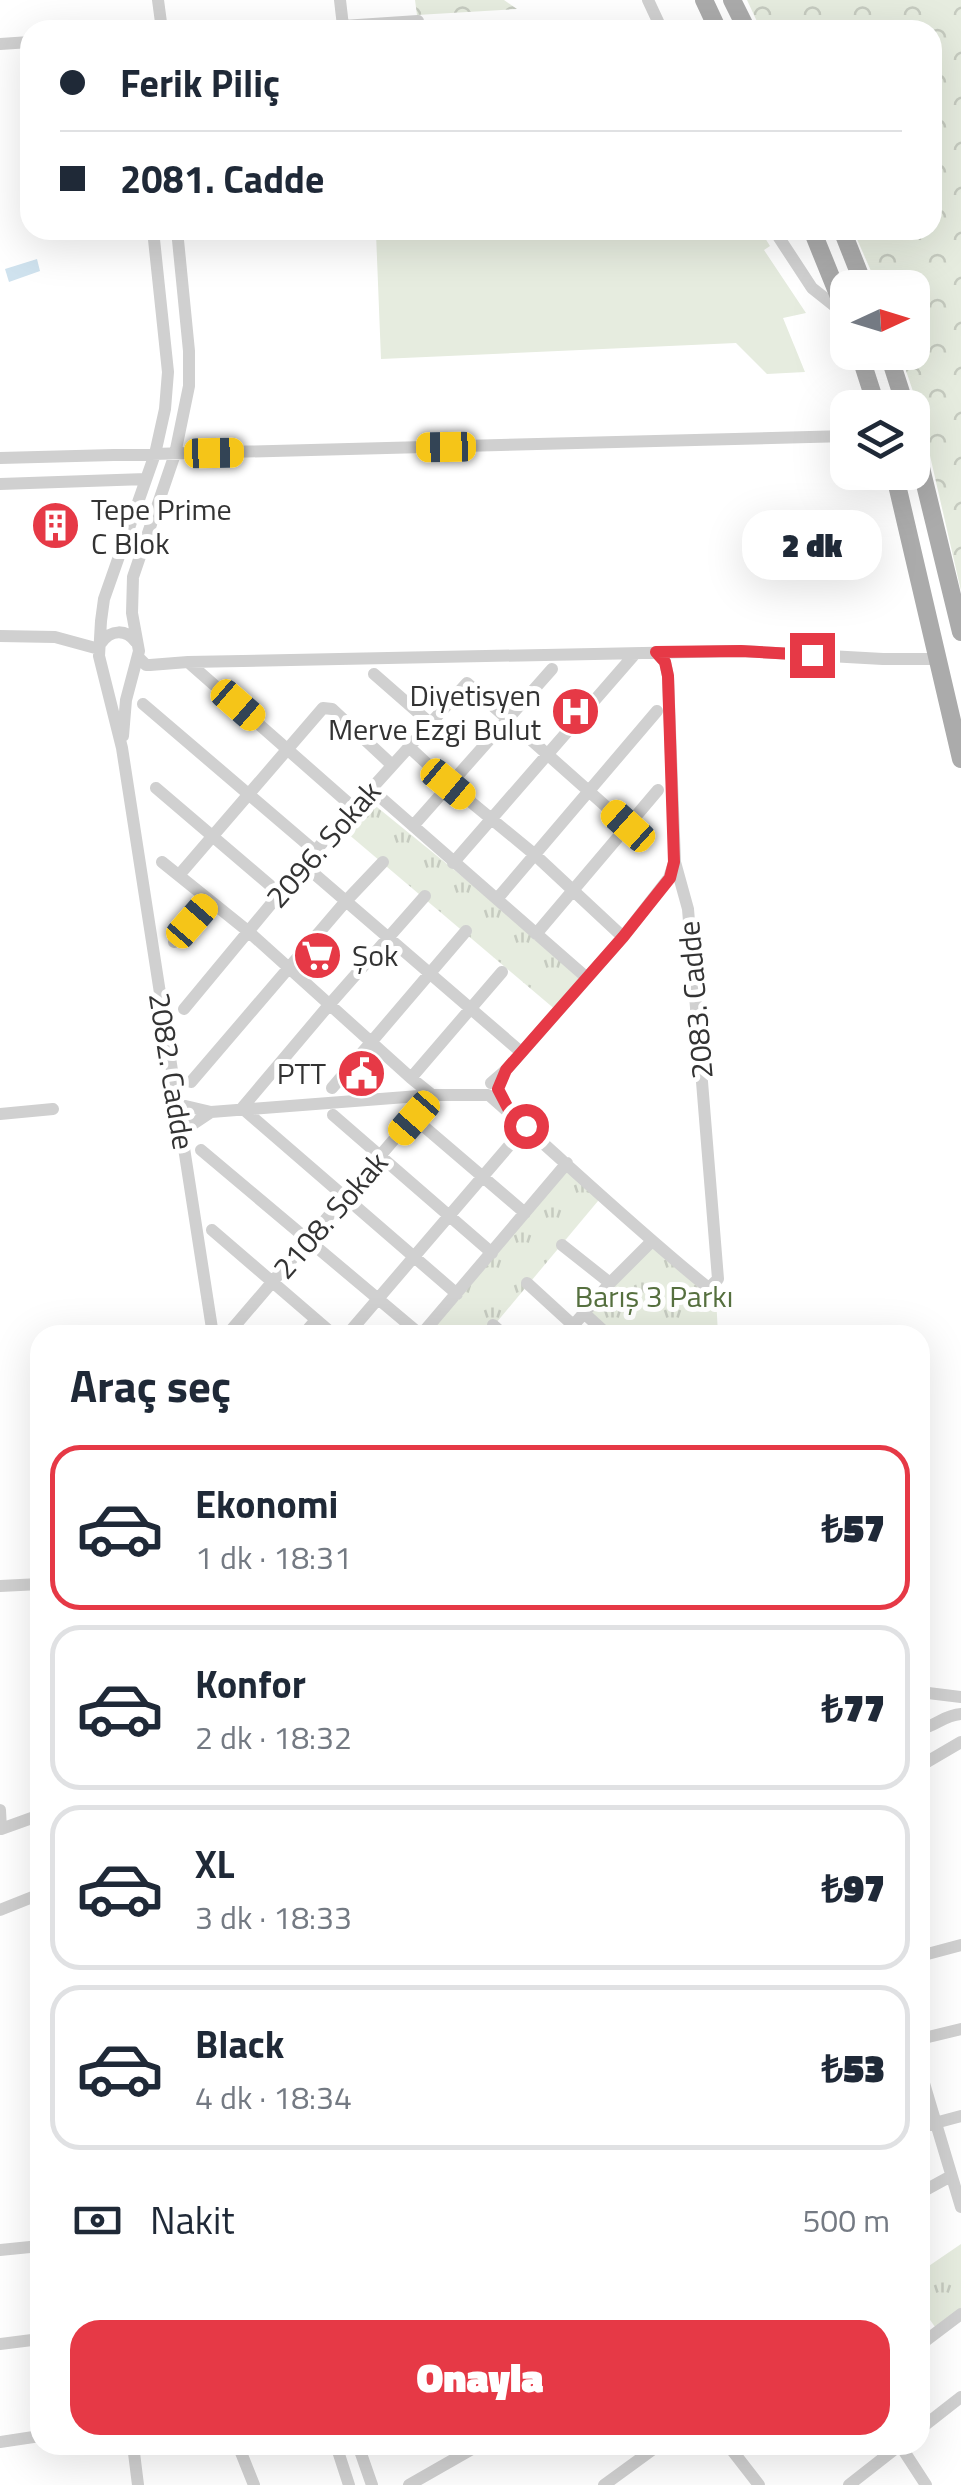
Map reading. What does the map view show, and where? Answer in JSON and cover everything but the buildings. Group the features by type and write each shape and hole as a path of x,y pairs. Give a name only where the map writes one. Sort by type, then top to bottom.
{"main road":[{"path":"816,240 830,275"},
{"path":"846,240 858,270"},
{"path":"898,490 961,758"},
{"path":"926,490 961,632"}],"street":[{"name":"2082. Cadde","path":"154,240 168,382 155,454 104,600 100,651 122,748 211,1325"},
{"name":"2082. Cadde","path":"122,748 126,700 138,651 132,613 133,577 175,454 186,405 190,369 179,240"},
{"path":"781,240 812,288 830,303"},
{"path":"0,458 830,436"},
{"path":"0,484 146,478"},
{"path":"100,651 110,634 122,632 134,638 146,665 741,651 938,659"},
{"path":"0,636 56,637 100,651 110,670 124,672 130,669 138,651"},
{"name":"2083. Cadde","path":"651,1242 706,1286 718,1279 688,909 674,862 668,676 665,662 656,652"},
{"path":"453,863 634,655"},
{"path":"188,662 354,808"},
{"path":"413,826 552,668"},
{"path":"374,674 430,723"},
{"name":"2096. Sokak","path":"184,1009 315,852 467,683 506,720"},
{"path":"143,704 315,852"},
{"path":"180,874 321,709 329,707 392,766"},
{"path":"496,898 656,711"},
{"path":"506,720 628,826"},
{"path":"409,747 623,937"},
{"path":"156,788 279,894"},
{"path":"372,789 586,978"},
{"path":"536,934 658,790"},
{"path":"162,862 249,932 432,1095"},
{"path":"191,1082 383,862"},
{"path":"177,1104 210,1112 492,1089 623,937 670,878 674,862"},
{"path":"304,865 521,1052"},
{"path":"242,1108 426,896"},
{"path":"174,942 209,901"},
{"path":"332,1088 466,931"},
{"path":"410,1078 502,972"},
{"path":"492,1089 511,1114 651,1242 575,1325"},
{"name":"2108. Sokak","path":"236,1325 432,1095"},
{"path":"242,1108 457,1294"},
{"path":"0,1114 52,1110"},
{"path":"181,1132 210,1112"},
{"path":"333,1115 492,1253"},
{"path":"414,1118 525,1212"},
{"path":"355,1325 526,1126"},
{"path":"201,1150 409,1325"},
{"path":"430,1325 567,1163"},
{"path":"212,1230 322,1325"},
{"path":"562,1245 610,1283"},
{"path":"527,1284 565,1325"},
{"path":"585,1314 597,1325"},
{"path":"312,1325 316,1320"},
{"path":"0,1586 30,1584"},
{"path":"930,1693 961,1696"},
{"path":"930,1725 945,1716 961,1714"},
{"path":"930,1760 961,1742"},
{"path":"0,1810 1,1830 30,1818"},
{"path":"0,1910 30,1898"},
{"path":"930,1953 961,1945"},
{"path":"930,2036 961,2029"},
{"path":"930,2105 960,2197"},
{"path":"930,2124 961,2116"},
{"path":"930,2188 951,2176"},
{"path":"0,2250 30,2247"},
{"path":"930,2338 961,2314"},
{"path":"0,2344 30,2340"},
{"path":"930,2422 961,2398"},
{"path":"0,2442 30,2438"},
{"path":"134,2455 138,2485"},
{"path":"242,2455 254,2485"},
{"path":"339,2455 349,2485"},
{"path":"362,2455 372,2485"},
{"path":"409,2485 462,2455"},
{"path":"604,2485 645,2455"},
{"path":"735,2455 753,2483"},
{"path":"849,2485 887,2455"},
{"path":"906,2455 926,2485"}],"green space":[{"path":"415,0 504,0 517,9 417,15"},
{"path":"747,0 961,0 961,591 930,456 930,390 913,390 906,370 930,370 930,270 871,270 857,240 942,240 942,20 756,20"},
{"path":"376,240 766,240 770,246 764,250 806,313 783,318 805,372 767,374 736,343 381,359"},
{"path":"372,803 587,978 557,1011 347,833"},
{"path":"567,1163 603,1195 494,1325 431,1325"},
{"name":"Barış 3 Parkı","path":"651,1242 716,1296 717,1325 597,1325 585,1314"},
{"path":"961,2244 961,2314 938,2331 930,2320 930,2265"}],"water":[{"path":"37,259 40,271 9,282 5,269"}],"place":[{"name":"Tepe Prime C Blok","path":"56,526"},
{"name":"Diyetisyen Merve Ezgi Bulut","path":"576,712"},
{"name":"Şok","path":"317,955"},
{"name":"PTT","path":"361,1073"}],"route":[{"path":"526,1126 511,1114 498,1089 506,1070 670,878 674,862 668,676 665,662 656,652 812,655"}]}
